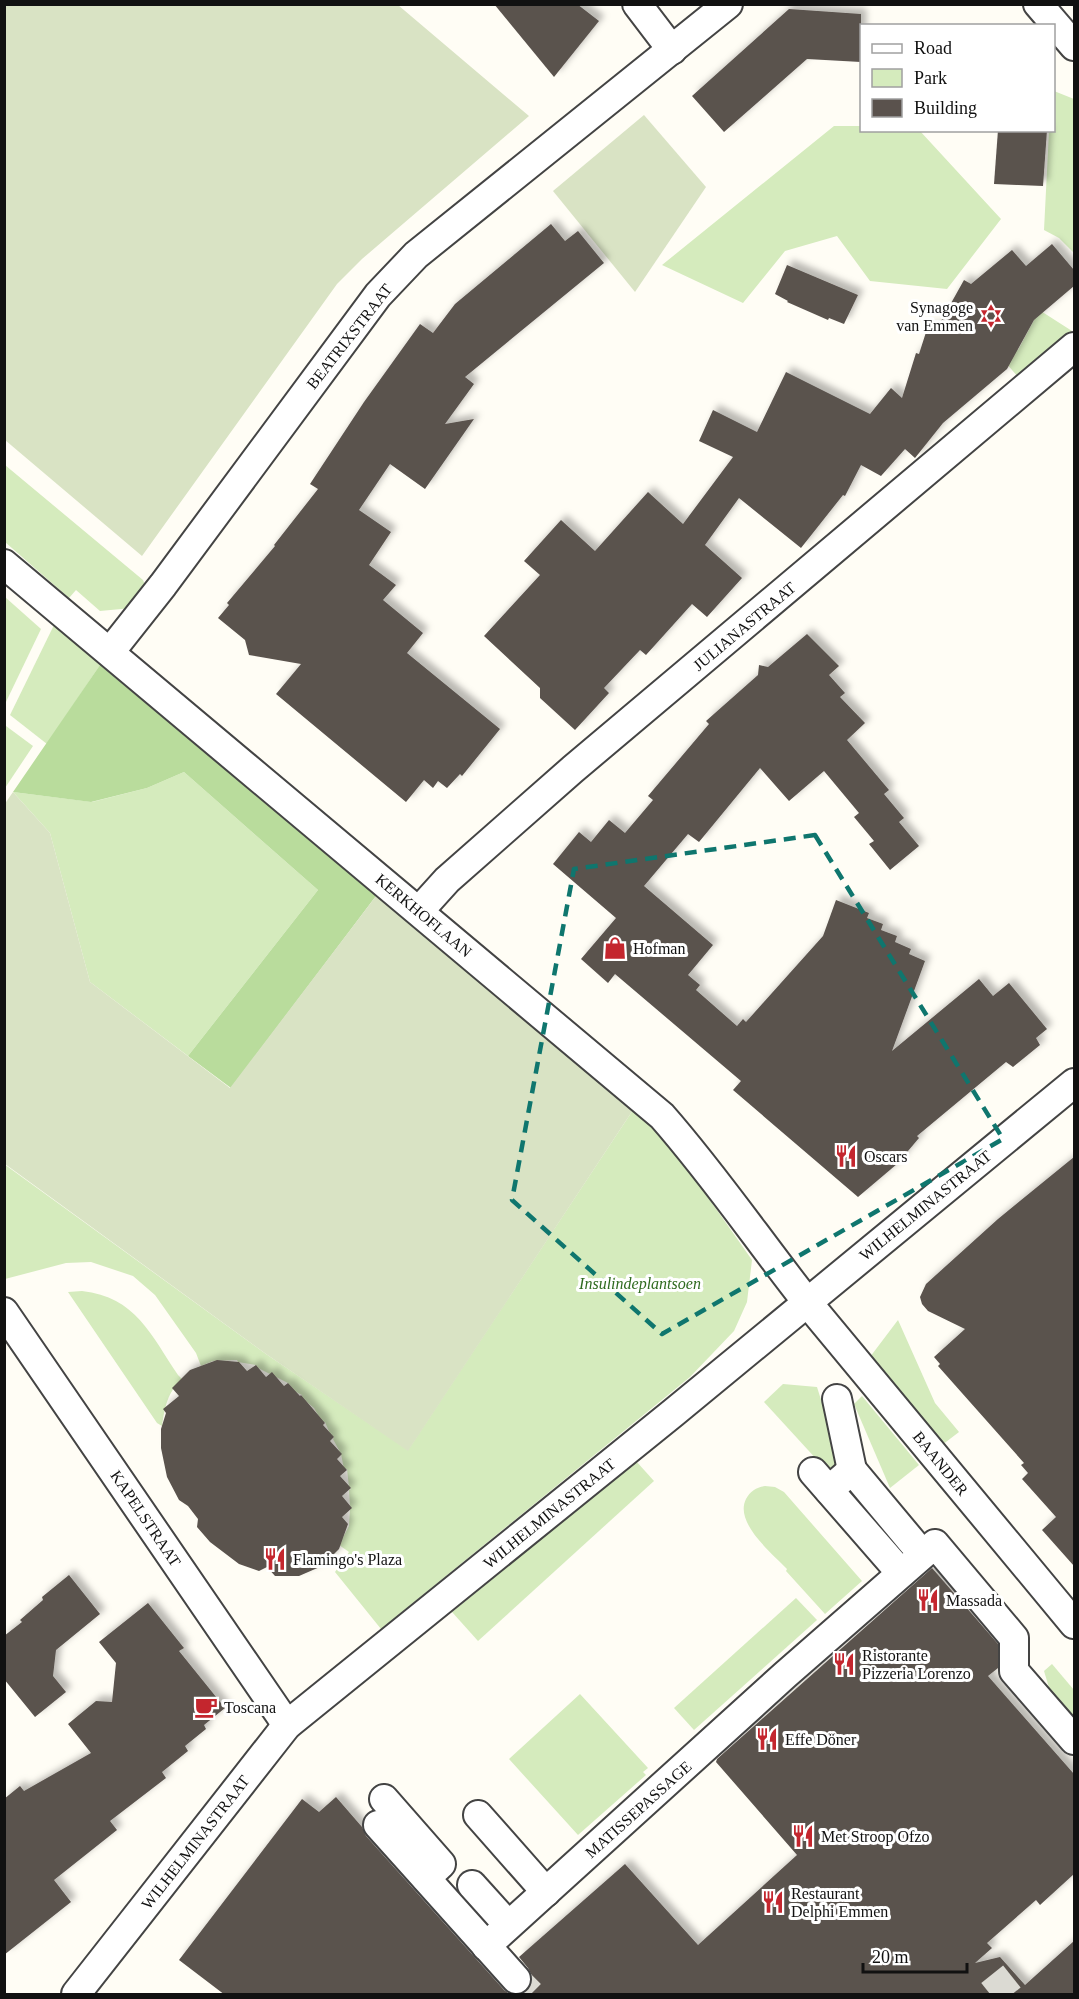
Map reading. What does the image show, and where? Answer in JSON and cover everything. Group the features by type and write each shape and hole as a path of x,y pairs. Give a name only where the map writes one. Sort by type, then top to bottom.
{"street":[{"path":"637,4 672,50"},
{"name":"BEATRIXSTRAAT","path":"110,652 170,576 378,295 416,255 728,4"},
{"path":"1038,4 1074,46"},
{"name":"JULIANASTRAAT","path":"419,911 447,880 573,769 1074,347"},
{"name":"KERKHOFLAAN","path":"4,564 663,1116 702,1162 764,1249 807,1302"},
{"name":"WILHELMINASTRAAT","path":"76,1995 287,1725 1074,1083"},
{"name":"BAANDER","path":"807,1302 1074,1624"},
{"name":"KAPELSTRAAT","path":"4,1312 287,1725"},
{"path":"837,1399 852,1470 922,1548 1014,1638 1014,1671 1074,1740"},
{"path":"852,1470 821,1481 901,1573"},
{"name":"MATISSEPASSAGE","path":"486,1946 546,1892 719,1726 844,1614 901,1573 922,1548"},
{"path":"381,1812 441,1864 426,1878 516,1978"},
{"path":"478,1815 546,1892"},
{"path":"472,1885 508,1925"}],"highlighted area":[{"path":"815,835 1003,1139 662,1334 512,1200 574,869"}],"green space":[{"path":"5,4 398,5 529,116 362,259 337,284 142,556 5,440"},
{"path":"1055,91 1074,99 1074,253 1059,238 1044,230 1049,132 1055,132"},
{"path":"644,115 706,187 635,292 553,191"},
{"path":"834,126 860,126 860,132 921,132 1001,219 947,289 870,281 837,236 785,251 743,303 662,265"},
{"path":"977,288 1033,306 1072,331 1018,377 994,349 939,326 947,311 1018,350 1034,320"},
{"path":"5,465 143,580 145,585 132,608 100,611 76,590 69,598 5,542"},
{"path":"5,597 41,629 5,704"},
{"path":"54,625 100,665 47,744 10,715"},
{"path":"100,665 376,896 231,1088 188,1056 318,890 184,772 147,788 91,802 13,792"},
{"path":"6,726 33,746 5,788 4,728"},
{"path":"184,772 318,890 188,1056 90,982 50,833 13,792 92,802 147,788"},
{"path":"13,792 50,833 90,982 230,1088 376,896 633,1110 408,1451 266,1354 5,1164 4,805"},
{"name":"Insulindeplantsoen","path":"633,1110 661,1136 686,1166 752,1260 747,1302 734,1331 690,1377 381,1629 335,1572 349,1552 339,1545 349,1526 351,1507 349,1490 351,1489 347,1469 344,1469 334,1437 331,1436 325,1422 322,1422 314,1408 302,1398 302,1395 294,1391 288,1383 256,1365 237,1360 213,1361 201,1366 196,1353 155,1295 133,1276 91,1262 66,1263 5,1279 4,1164 266,1354 408,1450"},
{"path":"82,1291 116,1301 129,1310 150,1332 182,1379 170,1395 162,1426 157,1423 68,1292"},
{"path":"898,1320 935,1403 959,1432 942,1445 870,1357"},
{"path":"783,1384 817,1387 841,1464 830,1474 764,1402"},
{"path":"862,1396 919,1465 890,1488 854,1404"},
{"path":"636,1461 654,1481 478,1641 452,1612"},
{"path":"765,1486 775,1487 784,1492 862,1581 825,1614 756,1537 745,1518 746,1499 754,1490"},
{"path":"796,1598 817,1620 694,1730 674,1708"},
{"path":"1052,1664 1074,1690 1074,1732 1056,1711 1044,1671"},
{"path":"580,1694 648,1768 643,1772 646,1775 578,1835 509,1759"}],"building":[{"path":"494,4 577,4 599,21 554,77"},
{"path":"789,9 861,14 860,62 807,59 724,132 692,96"},
{"path":"998,132 1047,132 1043,186 994,184"},
{"path":"551,224 565,241 578,231 604,263 465,377 474,384 445,424 474,419 425,489 390,464 359,510 391,532 369,565 396,585 383,600 423,633 407,653 500,729 462,776 460,774 447,788 438,781 433,788 424,780 406,802 276,694 301,664 249,655 245,640 218,618 229,605 227,603 275,546 318,489 310,484 364,402 420,324 433,333 455,304"},
{"path":"1052,244 1074,270 1074,286 1034,320 1007,369 943,423 915,458 905,449 881,476 861,465 845,496 843,495 801,548 739,498 705,545 742,578 707,617 692,604 646,655 640,650 604,688 609,693 575,730 540,698 540,688 484,636 540,575 524,561 561,520 595,551 648,492 683,524 733,457 699,441 713,410 757,432 786,372 870,414 891,388 902,398 916,353 919,354 928,326 936,330 964,280 971,284 1012,250 1026,266"},
{"path":"787,265 858,295 844,324 829,318 828,320 787,302 775,294"},
{"path":"807,634 839,666 829,675 845,693 840,697 865,723 847,740 889,790 884,794 904,818 899,822 919,846 890,870 869,844 874,841 854,817 859,813 824,771 789,801 760,768 699,842 688,834 644,886 713,945 688,975 700,985 696,990 737,1026 743,1019 746,1022 823,936 836,900 869,913 867,918 883,924 881,930 897,936 895,942 911,949 909,954 925,961 892,1051 979,979 993,996 1009,983 1047,1029 1036,1038 1040,1045 1013,1067 1006,1062 917,1136 919,1138 897,1164 858,1197 733,1090 741,1081 615,974 608,983 581,959 616,918 553,864 579,832 591,842 609,820 625,833 653,800 648,796 709,724 706,721 758,675 759,665 768,667"},
{"path":"1074,1157 1074,1566 1042,1530 1056,1517 1022,1479 1028,1473 1021,1465 1024,1463 938,1366 940,1364 934,1357 965,1329 928,1311 920,1297 926,1284 998,1219"},
{"path":"217,1360 239,1362 247,1371 256,1365 266,1377 272,1372 284,1386 288,1383 301,1395 334,1437 330,1441 342,1454 337,1459 347,1470 340,1476 351,1488 342,1496 352,1508 342,1517 348,1524 339,1549 322,1566 299,1576 275,1576 267,1567 259,1571 239,1564 210,1542 197,1527 198,1519 188,1506 179,1500 167,1477 161,1448 161,1429 166,1413 163,1409 179,1396 172,1388 190,1370"},
{"path":"932,1568 998,1644 998,1668 988,1676 1074,1774 1074,1874 1040,1905 1036,1900 987,1943 992,1948 975,1963 1000,1957 1025,1985 1074,1941 1074,1995 521,1995 531,1985 532,1976 519,1957 625,1864 698,1945 797,1855 716,1762 717,1759"},
{"path":"69,1575 100,1614 56,1650 53,1676 66,1692 35,1717 4,1679 4,1636 22,1622 20,1620 43,1600 42,1597"},
{"path":"148,1603 184,1648 179,1651 225,1708 204,1725 206,1729 185,1746 188,1751 162,1772 166,1778 110,1821 117,1830 54,1880 71,1902 4,1955 4,1799 20,1786 24,1791 91,1753 68,1724 96,1701 112,1702 116,1663 99,1642"},
{"path":"336,1797 362,1827 366,1836 504,1990 511,1995 225,1995 179,1960 302,1799 319,1812"}],"tunnel":[{"path":"990,1994 1015,1974"},
{"path":"516,1979 531,1994"}],"place":[{"name":"Synagoge van Emmen","path":"991,316"},
{"name":"Hofman","path":"615,948"},
{"name":"Oscars","path":"846,1156"},
{"name":"Flamingo's Plaza","path":"275,1559"},
{"name":"Massada","path":"928,1600"},
{"name":"Ristorante Pizzeria Lorenzo","path":"844,1664"},
{"name":"Toscana","path":"206,1707"},
{"name":"Effe Döner","path":"767,1739"},
{"name":"Met Stroop Ofzo","path":"803,1836"},
{"name":"Restaurant Delphi Emmen","path":"773,1902"}]}
